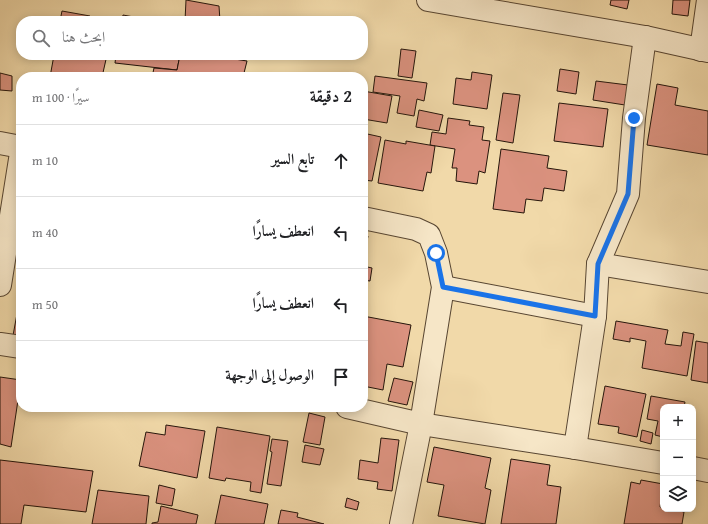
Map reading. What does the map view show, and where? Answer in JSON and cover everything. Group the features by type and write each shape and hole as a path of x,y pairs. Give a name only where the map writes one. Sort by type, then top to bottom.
{"street":[{"path":"428,0 645,37 704,50 708,0"},
{"path":"575,448 595,316 598,264 628,194 634,118 645,37"},
{"path":"0,143 16,146"},
{"path":"0,286 16,185"},
{"path":"368,219 416,229 429,235 436,253 443,287 421,424 401,524"},
{"path":"598,264 708,282"},
{"path":"443,287 595,316"},
{"path":"0,344 16,347"},
{"path":"368,412 421,424 660,462"},
{"path":"696,468 708,470"}],"building":[{"path":"186,0 219,6 220,16 185,16"},
{"path":"611,0 629,0 627,9 610,5"},
{"path":"673,0 690,0 688,16 672,14"},
{"path":"62,11 90,16 61,16"},
{"path":"401,49 416,51 412,78 398,76"},
{"path":"53,60 106,60 103,72 51,72"},
{"path":"115,60 179,60 177,70 115,63"},
{"path":"179,60 247,61 244,72 153,72 154,68 177,70"},
{"path":"560,69 579,72 576,94 557,91"},
{"path":"472,72 492,75 487,109 453,104 456,78 471,80"},
{"path":"0,73 12,76 12,91 0,90"},
{"path":"375,76 427,83 424,101 417,99 414,116 397,113 400,96 373,92"},
{"path":"596,81 628,85 625,105 593,100"},
{"path":"657,84 678,88 675,105 708,111 708,155 647,145"},
{"path":"368,92 392,96 387,123 368,120"},
{"path":"503,93 520,95 513,143 496,140"},
{"path":"559,103 608,109 603,147 554,141"},
{"path":"419,110 443,115 439,131 416,127"},
{"path":"448,118 470,121 469,125 484,127 482,140 490,141 485,173 479,171 477,184 456,181 457,168 452,168 455,149 430,145 432,132 446,134"},
{"path":"368,134 381,137 372,181 368,181"},
{"path":"385,140 406,144 406,141 435,146 431,173 427,172 423,191 378,183"},
{"path":"501,149 549,156 547,168 567,171 564,191 544,188 542,201 526,199 524,213 493,209"},
{"path":"368,267 372,268 370,281 368,281"},
{"path":"368,317 411,325 403,367 387,364 383,390 368,387"},
{"path":"16,319 16,342 12,341"},
{"path":"616,321 668,330 665,344 681,346 683,332 694,334 687,376 642,368 646,341 630,338 630,342 613,339"},
{"path":"696,341 708,343 708,383 691,380"},
{"path":"0,377 16,379 16,412 11,447 0,444"},
{"path":"394,378 413,382 407,405 388,401"},
{"path":"605,386 646,394 637,437 618,433 619,427 598,424"},
{"path":"651,396 685,402 685,404 660,404 660,436 655,435 658,421 647,419"},
{"path":"309,413 325,417 320,445 303,442"},
{"path":"166,425 205,431 197,478 139,466 146,432 165,435"},
{"path":"217,427 270,436 261,493 250,491 251,482 226,478 225,481 209,478"},
{"path":"642,430 653,433 651,444 640,441"},
{"path":"381,438 399,440 392,491 377,489 378,482 358,479 360,460 378,463"},
{"path":"272,439 288,441 281,486 267,484 272,452 270,451"},
{"path":"305,445 324,449 320,465 302,462"},
{"path":"434,447 491,458 485,488 491,490 485,524 438,516 444,485 427,482"},
{"path":"511,459 550,465 547,485 561,487 556,524 501,524"},
{"path":"0,460 93,471 86,512 24,505 21,524 0,524"},
{"path":"641,480 660,483 660,512 684,512 682,524 624,524 631,482 640,484"},
{"path":"159,485 175,489 172,506 156,503"},
{"path":"98,490 149,496 146,524 92,524"},
{"path":"221,495 268,504 264,524 215,524"},
{"path":"347,498 359,502 357,510 345,507"},
{"path":"161,506 198,515 196,524 152,524 158,522"},
{"path":"281,510 298,513 297,517 324,524 278,524"}],"route":[{"path":"436,253 443,287 595,316 598,264 628,194 634,118"}]}
